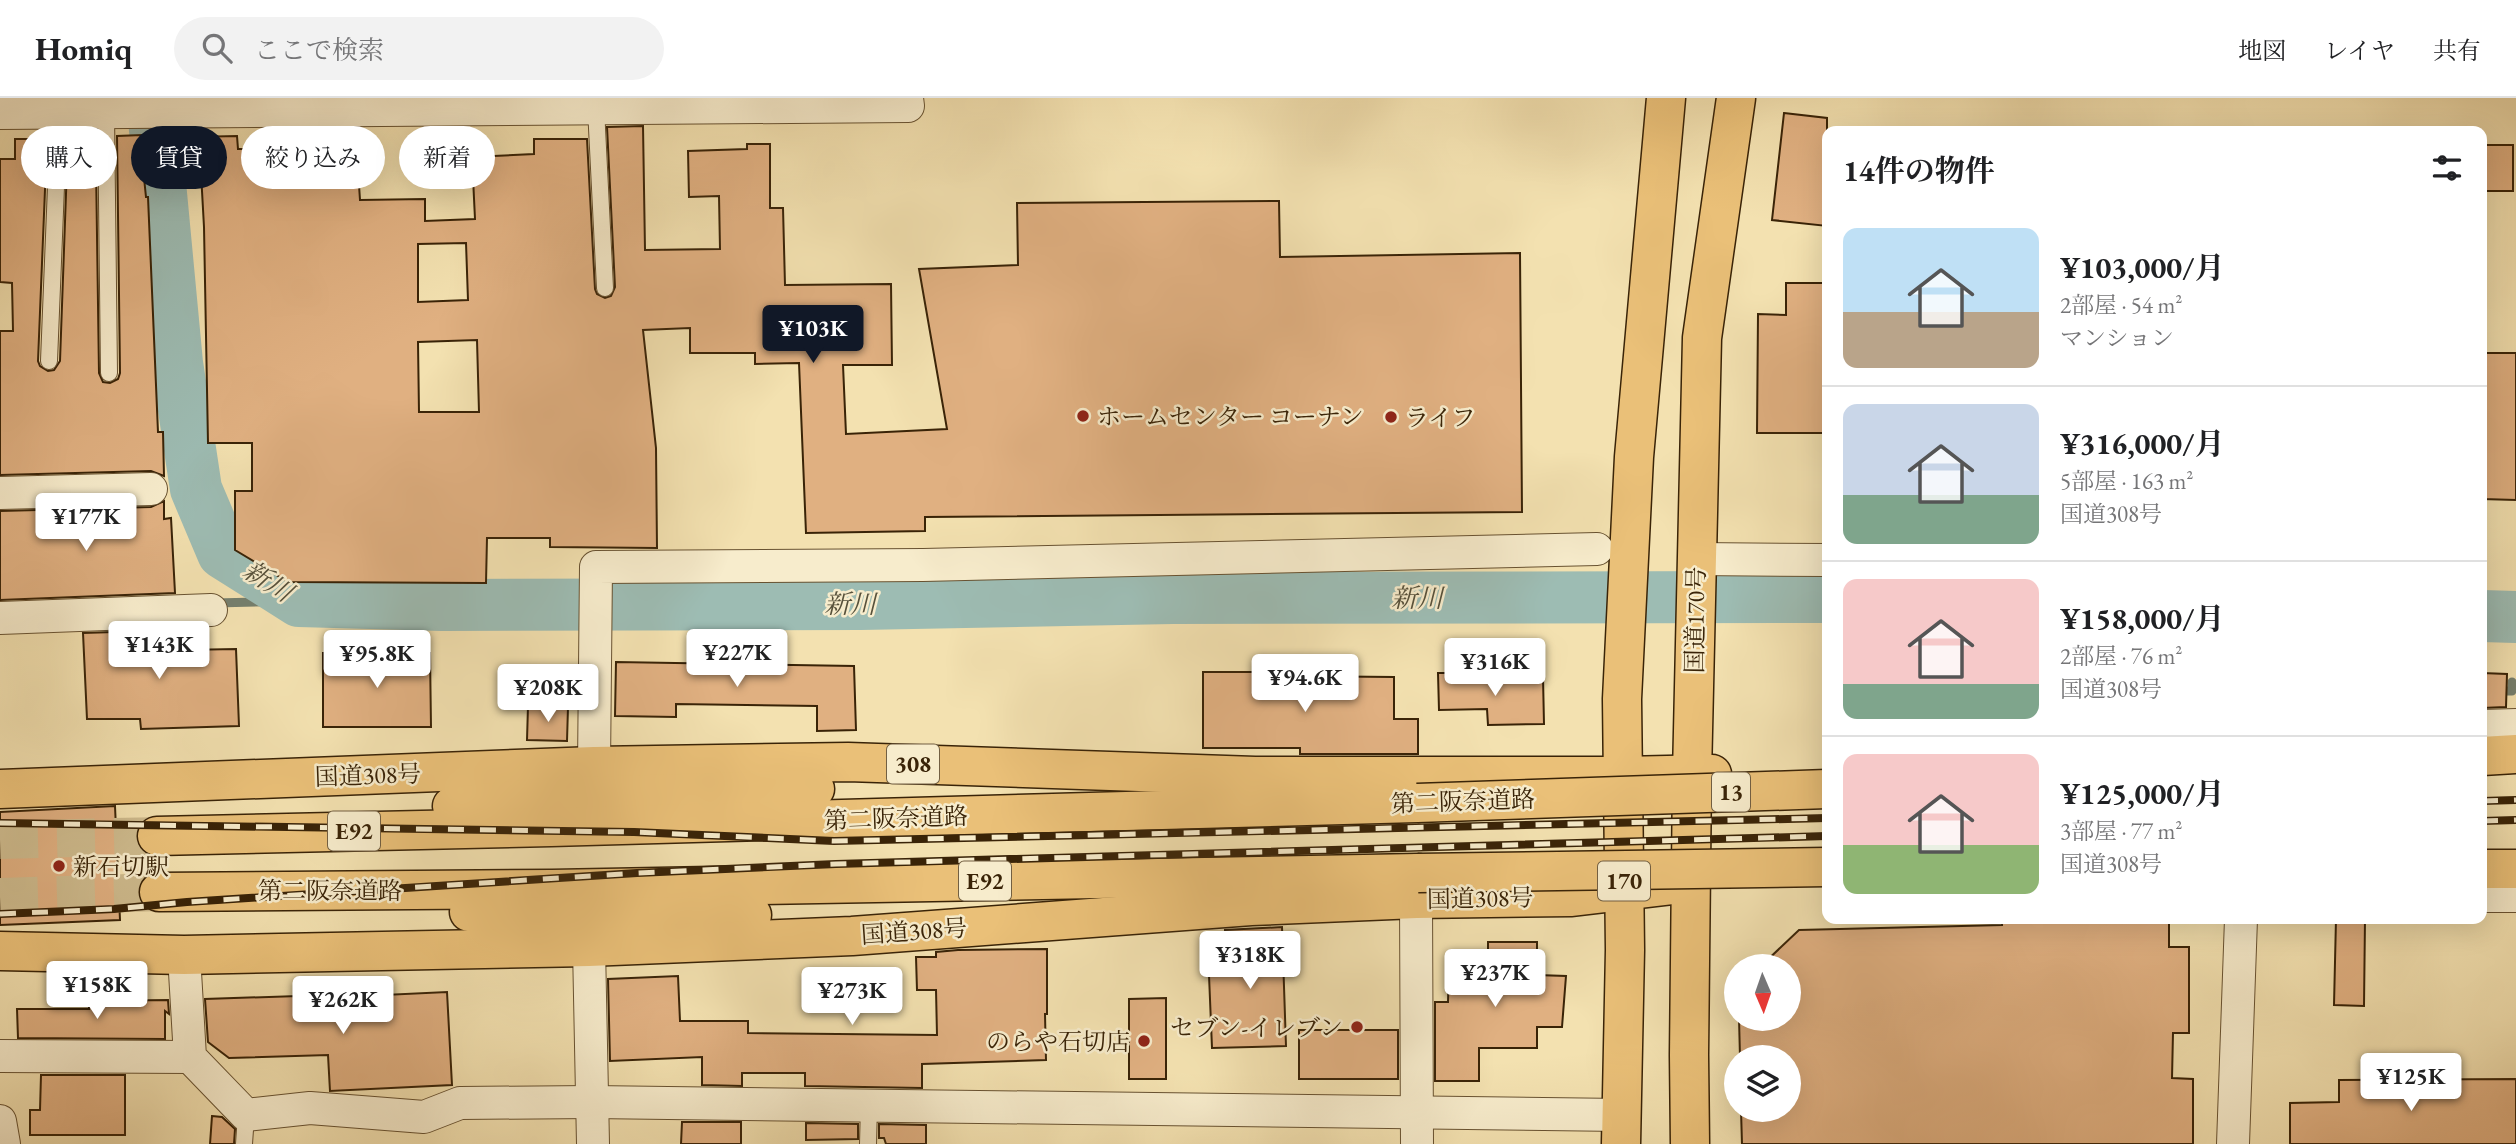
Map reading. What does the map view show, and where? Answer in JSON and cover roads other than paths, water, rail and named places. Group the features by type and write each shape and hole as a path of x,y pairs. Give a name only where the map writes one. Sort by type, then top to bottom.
{"highway":[{"name":"170","path":"1621,1130 1630,880 1628,786 1622,699 1634,457 1665,98"},
{"name":"国道170号","path":"1690,1144 1692,775 1702,338 1737,98"},
{"path":"2487,748 2516,746"},
{"path":"2487,756 2516,754"},
{"name":"国道308号","path":"0,789 594,766 848,762 1628,786 1692,775 1822,771"},
{"path":"1692,775 1746,802 1822,799"},
{"name":"第二阪奈道路","path":"1255,776 550,797 158,835 551,827 1628,786"},
{"path":"2487,777 2516,776"},
{"name":"13","path":"1628,786 1822,789"},
{"path":"1630,880 1822,867"},
{"path":"2487,867 2516,867"},
{"name":"国道308号","path":"0,951 184,955 589,947 852,936 1251,906 1416,899 1572,897 1630,880 1691,883 1748,878 1822,877"},
{"name":"第二阪奈道路","path":"1251,906 554,918 159,892 1630,880"}],"street":[{"path":"0,113 314,104 597,108 908,106 908,98"},
{"path":"0,493 151,489"},
{"path":"594,766 596,567 923,565 1597,549"},
{"path":"1696,568 1822,560"},
{"path":"0,618 211,610"},
{"path":"2487,726 2516,725"},
{"path":"2487,896 2516,895"},
{"path":"1416,899 1417,1144"},
{"path":"2233,1144 2241,924"},
{"path":"589,947 593,1144"},
{"path":"184,955 190,1057 245,1129 310,1108 424,1117 460,1103 592,1102 1417,1112 1621,1130"},
{"path":"0,1056 190,1057"},
{"path":"0,1121 4,1144"}],"lane":[{"path":"597,108 605,288"},
{"path":"49,361 59,112"},
{"path":"106,112 109,373"},
{"path":"869,1105 869,1144"}],"waterway":[{"name":"新川","path":"152,98 177,363 196,489 223,553 299,601 442,605 861,604 1173,598 1822,597"},
{"path":"215,603 299,601"},
{"name":"新川","path":"2487,616 2516,617"},
{"path":"2513,633 2514,617"},
{"path":"2487,691 2512,691 2512,682"}],"tunnel":[{"path":"0,840 157,836"},
{"path":"0,897 159,892"}],"railway":[{"path":"2487,801 2516,800"},
{"path":"0,823 634,832 834,841 1822,818"},
{"path":"2487,821 2516,820"},
{"path":"0,914 114,909 637,873 836,864 1822,836"}],"place":[{"name":"ホームセンター コーナン","path":"1083,416"},
{"name":"ライフ","path":"1391,417"},
{"name":"新石切駅","path":"59,866"},
{"name":"セブン-イレブン","path":"1357,1027"},
{"name":"のらや石切店","path":"1144,1041"}]}
